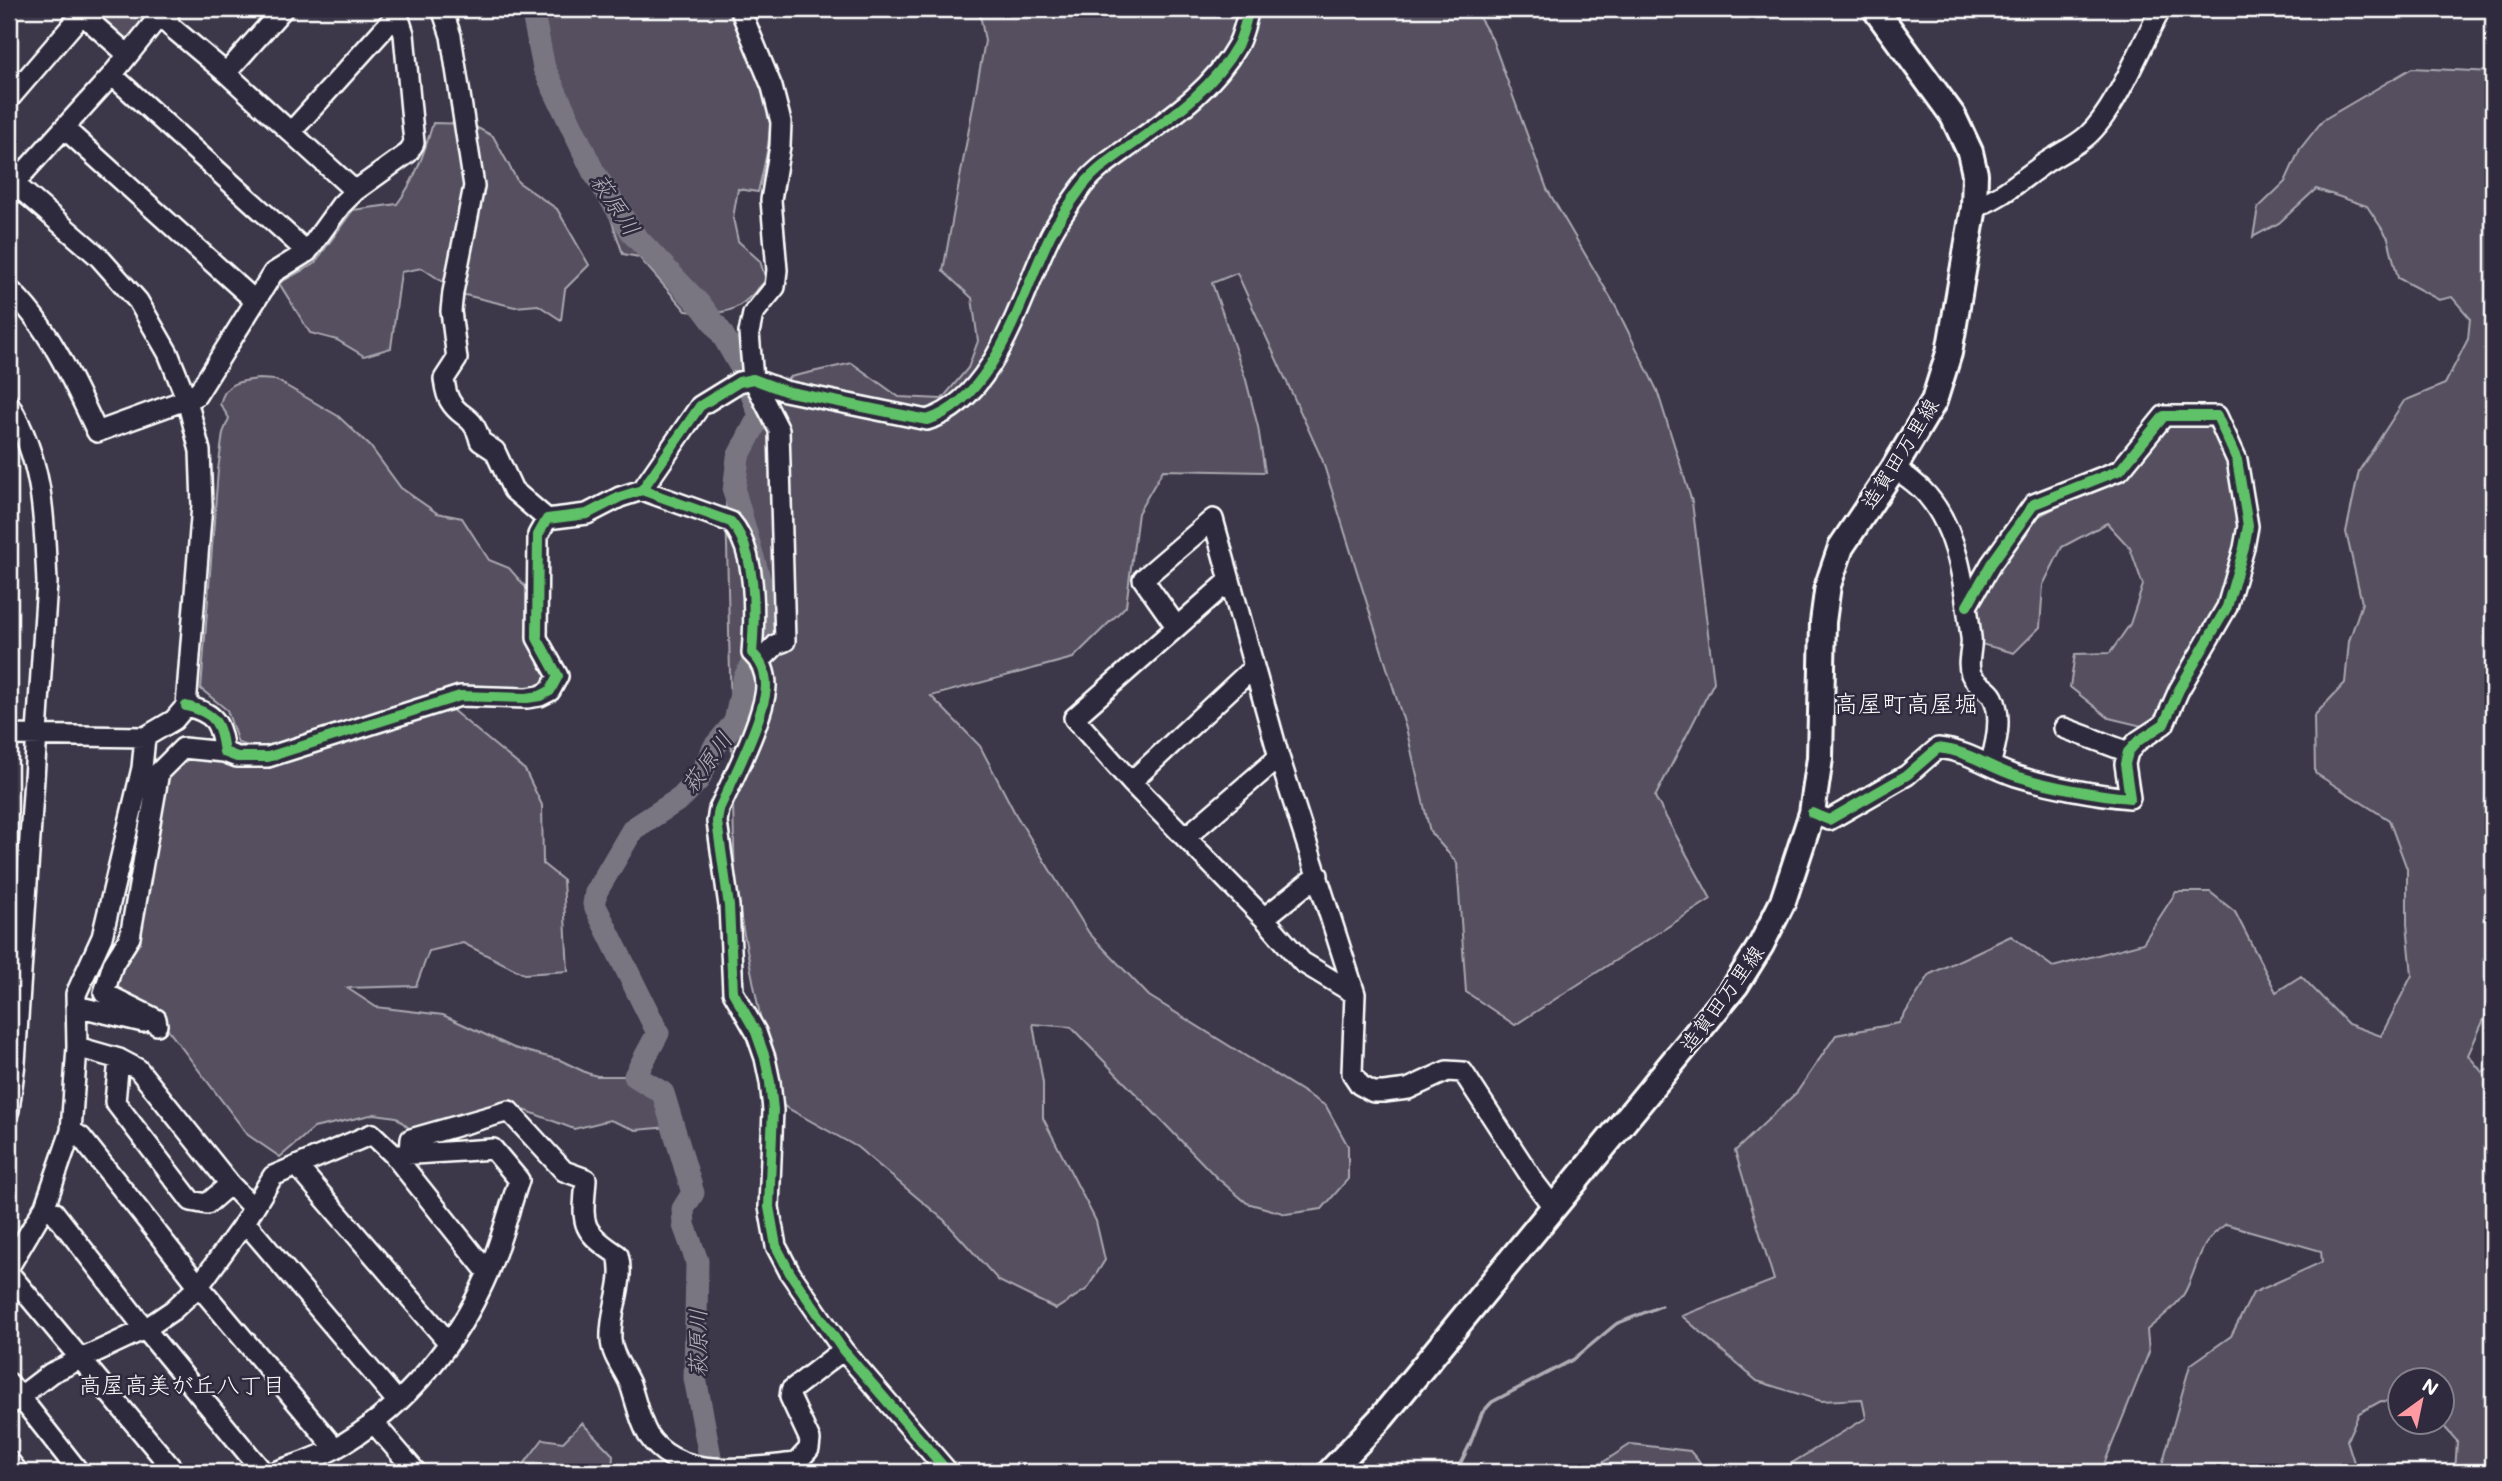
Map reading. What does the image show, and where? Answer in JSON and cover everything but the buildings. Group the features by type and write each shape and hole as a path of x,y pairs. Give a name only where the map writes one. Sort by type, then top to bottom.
{"main road":[{"name":"造賀田万里線","path":"1329,1472 1382,1417 1736,985 1761,945 1783,901 1812,813 1820,758 1823,622 1828,585 1841,547 1894,468 1934,401 1949,353 1974,207 1975,174 1970,152 1952,116 1875,9"}],"street":[{"path":"165,9 170,26 226,73 355,191"},
{"path":"9,736 145,737 167,725 186,706 202,505 200,452 187,400 168,353 138,301 99,257 10,184 113,75 165,9"},
{"path":"226,73 283,9"},
{"path":"442,9 456,62 474,186 453,292 452,311 457,359 444,379 449,400 455,408 471,419 481,440 495,451 513,490 547,519 587,514 620,497 642,490 720,517 731,522 737,529 750,568 755,602 756,657 766,687 757,723 719,809 717,822 729,906 733,992 756,1032 770,1082 773,1110 769,1207 776,1246 790,1273 843,1350 948,1472"},
{"path":"740,9 772,87 780,122 780,146 771,200 777,270 775,287 752,314 749,333 752,379 779,430 785,641 756,657"},
{"path":"642,490 700,406 739,382 752,379 785,391 927,420 943,415 962,401 980,381 1002,343 1051,234 1081,187 1098,169 1181,109 1216,78 1239,42 1249,9"},
{"path":"1974,207 1996,200 2043,163 2087,137 2117,95 2161,9"},
{"path":"9,99 79,12 127,54"},
{"path":"291,132 397,12"},
{"path":"9,289 20,299 64,364 97,432 196,396 273,273 307,252 341,205 355,191 408,153 414,143 404,34 397,12"},
{"path":"113,75 307,252"},
{"path":"65,128 254,300"},
{"path":"9,404 35,461 44,515 47,583 15,1063 9,1110"},
{"path":"1812,813 1829,820 1906,775 1938,748 1958,750 2015,776 2130,798 2125,764 2127,752 2138,741 2164,724 2179,690 2227,607 2244,548 2248,526 2237,460 2217,416 2164,416 2120,470 2034,504 1991,564 1967,606"},
{"path":"1894,468 1918,484 1941,516 1957,560 1973,649 1969,663 1970,673 1977,683 1992,695 1997,714 1997,743 1990,765"},
{"path":"76,1006 157,1025 156,1019 104,993 113,964 130,937 159,772 183,748 224,752 237,757 268,757 460,696 527,698 550,691 558,676 537,638 536,616 538,535 547,519"},
{"path":"1176,626 1143,579 1213,519 1279,757 1355,994 1352,1073 1360,1085 1373,1092 1384,1092 1408,1089 1447,1070 1463,1072 1535,1183 1555,1208"},
{"path":"1230,580 1074,718 1131,782 1264,918 1302,962 1355,994"},
{"path":"1131,782 1254,667"},
{"path":"186,706 200,709 214,718 221,731 224,752"},
{"path":"2064,728 2127,752"},
{"path":"9,1267 45,1206 71,1131 77,1047 76,994 102,937 142,768 145,737"},
{"path":"1186,837 1279,757"},
{"path":"1264,918 1318,875"},
{"path":"77,1047 119,1059 138,1069 230,1184 249,1215 397,1401"},
{"path":"119,1059 115,1102 191,1201 207,1204 230,1184"},
{"path":"402,1155 411,1139 509,1111 564,1171 586,1179 584,1221 588,1231 618,1255 622,1268 612,1318 611,1342 615,1357 629,1381 639,1418 649,1437 666,1458 675,1462 719,1471 796,1463 810,1449 810,1440 790,1397 791,1390 843,1350"},
{"path":"71,1131 81,1137 199,1286 335,1448"},
{"path":"79,1472 12,1395 79,1359 145,1329 173,1310 199,1286 249,1215 273,1175 372,1134 402,1155 488,1273"},
{"path":"274,1472 311,1466 373,1422 415,1385 467,1316 488,1273 519,1180 494,1149 402,1155"},
{"path":"297,1166 449,1343"},
{"path":"45,1206 54,1212 145,1329 263,1472"},
{"path":"9,1273 175,1472"},
{"path":"373,1422 416,1472"},
{"path":"9,1461 18,1472"}],"shaded area":[{"path":"90,9 155,9 130,39 120,36"},
{"path":"529,9 728,9 761,84 770,127 758,192 738,189 733,218 738,241 760,261 766,280 740,305 723,312 686,311 639,257 623,254 595,172 528,44"},
{"path":"979,9 1474,9 1492,39 1547,189 1616,307 1657,390 1692,502 1714,682 1655,797 1711,899 1515,1025 1466,992 1457,863 1430,832 1407,732 1322,459 1237,273 1212,283 1246,380 1258,427 1265,472 1163,470 1138,513 1126,606 1073,658 931,696 980,746 1016,815 1089,933 1149,996 1326,1106 1348,1146 1348,1179 1322,1209 1286,1214 1247,1203 1216,1177 1071,1027 1033,1024 1043,1083 1043,1118 1096,1221 1105,1260 1087,1289 1056,1309 999,1281 944,1220 857,1147 777,1102 735,889 726,503 736,443 763,400 790,377 852,363 899,397 942,399 968,368 978,341 972,298 943,271 985,41"},
{"path":"2412,68 2493,72 2493,999 2468,1055 2482,1072 2493,1068 2493,1472 2455,1472 2457,1441 2453,1436 2456,1436 2456,1366 2386,1366 2386,1401 2381,1401 2359,1413 2347,1440 2357,1472 2160,1472 2190,1365 2231,1336 2253,1293 2322,1262 2321,1251 2226,1224 2204,1246 2183,1296 2147,1330 2149,1352 2101,1472 1777,1472 1866,1418 1862,1399 1821,1401 1757,1381 1682,1316 1774,1280 1735,1151 1797,1092 1836,1035 1899,1023 1930,974 2011,936 2053,967 2143,943 2176,892 2210,892 2235,912 2276,992 2301,976 2348,1024 2381,1036 2412,975 2407,924 2407,869 2389,820 2315,773 2314,716 2345,683 2349,641 2362,603 2346,532 2359,471 2404,401 2445,384 2468,339 2470,318 2452,297 2439,300 2398,278 2388,238 2367,206 2316,189 2279,223 2253,237 2258,208 2285,182 2300,149 2323,120"},
{"path":"433,123 470,124 493,136 518,182 557,209 589,265 565,289 561,320 538,305 515,307 461,294 422,268 401,272 391,348 364,356 337,340 310,333 279,283 314,264 353,210 397,204 423,155"},
{"path":"276,380 338,416 370,446 401,488 437,513 462,518 489,560 509,568 529,591 550,671 547,683 538,692 460,690 265,750 238,743 227,710 201,689 218,470 223,433 229,418 220,404 229,387 239,382"},
{"path":"2203,422 2217,434 2235,470 2243,528 2224,607 2177,688 2146,727 2109,718 2070,687 2075,654 2110,653 2130,624 2143,585 2130,548 2107,523 2062,547 2043,585 2040,627 2014,653 1981,644 1977,597 2029,521 2121,474 2164,424"},
{"path":"451,709 525,770 542,805 543,864 563,880 568,971 524,974 463,943 429,951 416,986 347,988 376,1007 443,1015 514,1048 560,1060 587,1073 597,1076 635,1076 662,1096 669,1127 636,1130 610,1120 574,1129 506,1103 411,1130 396,1117 375,1114 314,1128 280,1157 248,1135 162,1022 107,986 128,936 159,773 193,747 264,766"},
{"path":"582,1423 613,1455 612,1472 518,1472 543,1439 563,1442"},
{"path":"1631,1444 1690,1451 1708,1472 1588,1472"}],"waterway":[{"name":"萩原川","path":"532,9 544,68 593,171 633,234 703,308 721,332 742,369 760,415 738,457 734,491 764,596 759,650 744,679 735,722 715,746 698,780 681,798 633,829 596,892 594,904 658,1033 635,1076 663,1093 693,1193 683,1209 684,1225 697,1261 695,1378 713,1472"},
{"path":"1456,1472 1482,1413 1492,1402 1574,1359 1616,1324 1661,1306"}],"cycle path":[{"path":"186,706 204,712 215,721 221,734 224,752 237,757 268,757 460,696 527,698 550,691 558,676 537,638 538,535 547,519 587,514 620,497 642,490 700,406 739,382 753,379 785,391 927,420 951,408 971,391 989,368 1017,315 1050,236 1084,185 1107,163 1158,127 1202,90 1238,44 1249,9"},
{"path":"1812,813 1829,820 1907,775 1938,748 1959,752 2029,780 2072,790 2130,798 2125,764 2128,752 2138,741 2164,724 2179,690 2227,607 2244,548 2248,526 2237,460 2217,416 2164,416 2120,470 2034,504 1991,564 1967,606"},
{"path":"642,490 731,522 746,550 750,566 754,603 752,653 762,668 766,686 754,731 719,809 717,822 729,906 733,992 756,1032 770,1082 773,1110 769,1207 776,1246 790,1273 843,1350 948,1472"}],"district":[{"name":"高屋町高屋堀","path":"1906,702"},
{"name":"高屋高美が丘八丁目","path":"182,1384"}]}
